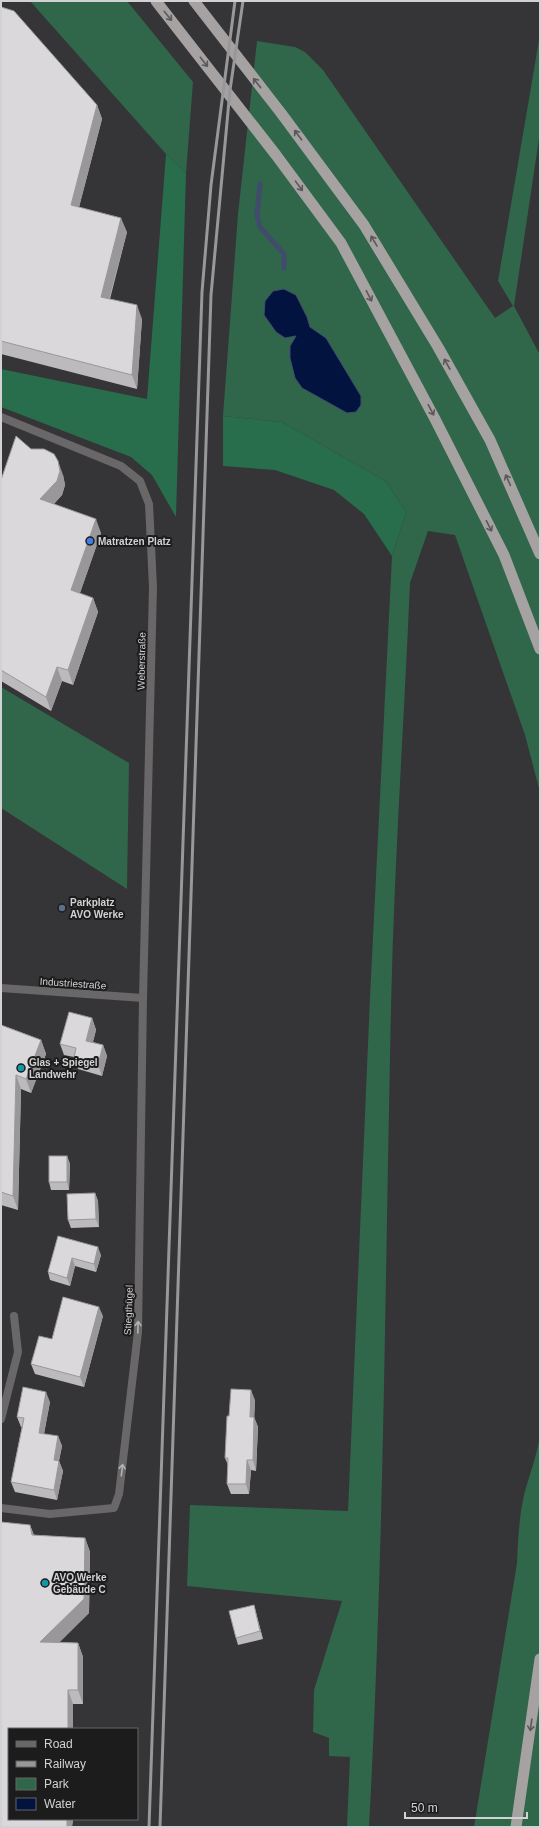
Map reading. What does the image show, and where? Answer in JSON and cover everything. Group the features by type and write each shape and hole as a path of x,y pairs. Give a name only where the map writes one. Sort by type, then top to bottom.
{"highway":[{"path":"156,1 276,155 341,243 435,419 504,555 540,649"},
{"path":"194,1 281,113 364,225 438,347 490,440 540,554"},
{"path":"516,1827 540,1659"}],"street":[{"name":"Weberstraße","path":"1,417 121,466 140,481 149,504 153,587 143,998"},
{"name":"Industriestraße","path":"1,988 143,998"},
{"name":"Stiegthügel","path":"1,1508 50,1514 114,1508 119,1494 138,1332 143,998"},
{"path":"1,1419 18,1352 14,1316"}],"green space":[{"path":"30,1 127,1 193,82 186,173 166,154"},
{"path":"540,34 540,132 514,306 540,355 540,792 525,735 455,535 428,531 410,583 392,955 381,1520 369,1827 347,1827 350,1757 329,1756 329,1738 313,1732 314,1690 342,1601 187,1586 190,1505 348,1511 370,997 392,556 406,512 387,482 282,422 223,416 238,214 257,41 295,47 305,52 323,70 495,318 513,306 498,281"},
{"path":"166,154 186,173 176,517 152,475 131,457 1,407 1,369 147,399"},
{"path":"223,416 282,422 387,482 406,512 392,556 364,514 334,490 275,470 223,466"},
{"path":"1,687 129,763 127,889 1,808"},
{"path":"540,1435 540,1827 474,1827 517,1563 522,1504"}],"water":[{"path":"284,289 296,295 307,317 310,327 326,338 361,396 361,405 356,412 347,413 302,388 295,378 290,358 290,346 296,336 285,338 276,332 264,315 265,301 273,291"}],"building":[{"path":"1,7 14,11 97,105 71,205 121,218 101,297 137,305 132,375 1,341"},
{"path":"16,436 31,449 44,449 54,454 58,461 60,471 57,481 40,499 96,519 71,590 93,598 68,670 57,667 46,697 1,670 1,480"},
{"path":"69,1012 92,1018 86,1041 103,1045 98,1065 74,1058 76,1048 60,1044"},
{"path":"1,1025 41,1040 26,1079 16,1075 13,1196 1,1192"},
{"path":"49,1156 67,1156 67,1182 49,1182"},
{"path":"95,1193 96,1219 68,1220 67,1194"},
{"path":"58,1236 98,1247 94,1264 72,1258 67,1278 48,1272"},
{"path":"63,1297 99,1307 80,1377 31,1364 39,1336 52,1339"},
{"path":"23,1387 46,1392 39,1433 58,1436 54,1460 59,1461 54,1490 11,1482 24,1418 17,1417"},
{"path":"231,1389 251,1390 250,1417 254,1417 253,1460 247,1460 246,1484 227,1484 228,1458 225,1458 227,1416 229,1416"},
{"path":"1,1522 30,1525 32,1535 85,1538 84,1599 40,1642 78,1643 78,1690 68,1690 68,1728 8,1728 8,1820 67,1820 67,1827 1,1827"},
{"path":"254,1605 260,1631 236,1638 229,1611"}],"waterway":[{"path":"260,184 257,215 260,227 284,254 284,268"}],"railway":[{"path":"149,1827 202,292 211,185 235,1"},
{"path":"160,1827 211,295 230,90 243,1"}],"place":[{"name":"Matratzen Platz","path":"90,541"},
{"name":"Parkplatz AVO Werke","path":"62,908"},
{"name":"Glas + Spiegel Landwehr","path":"21,1068"},
{"name":"AVO Werke Gebäude C","path":"45,1583"}]}
